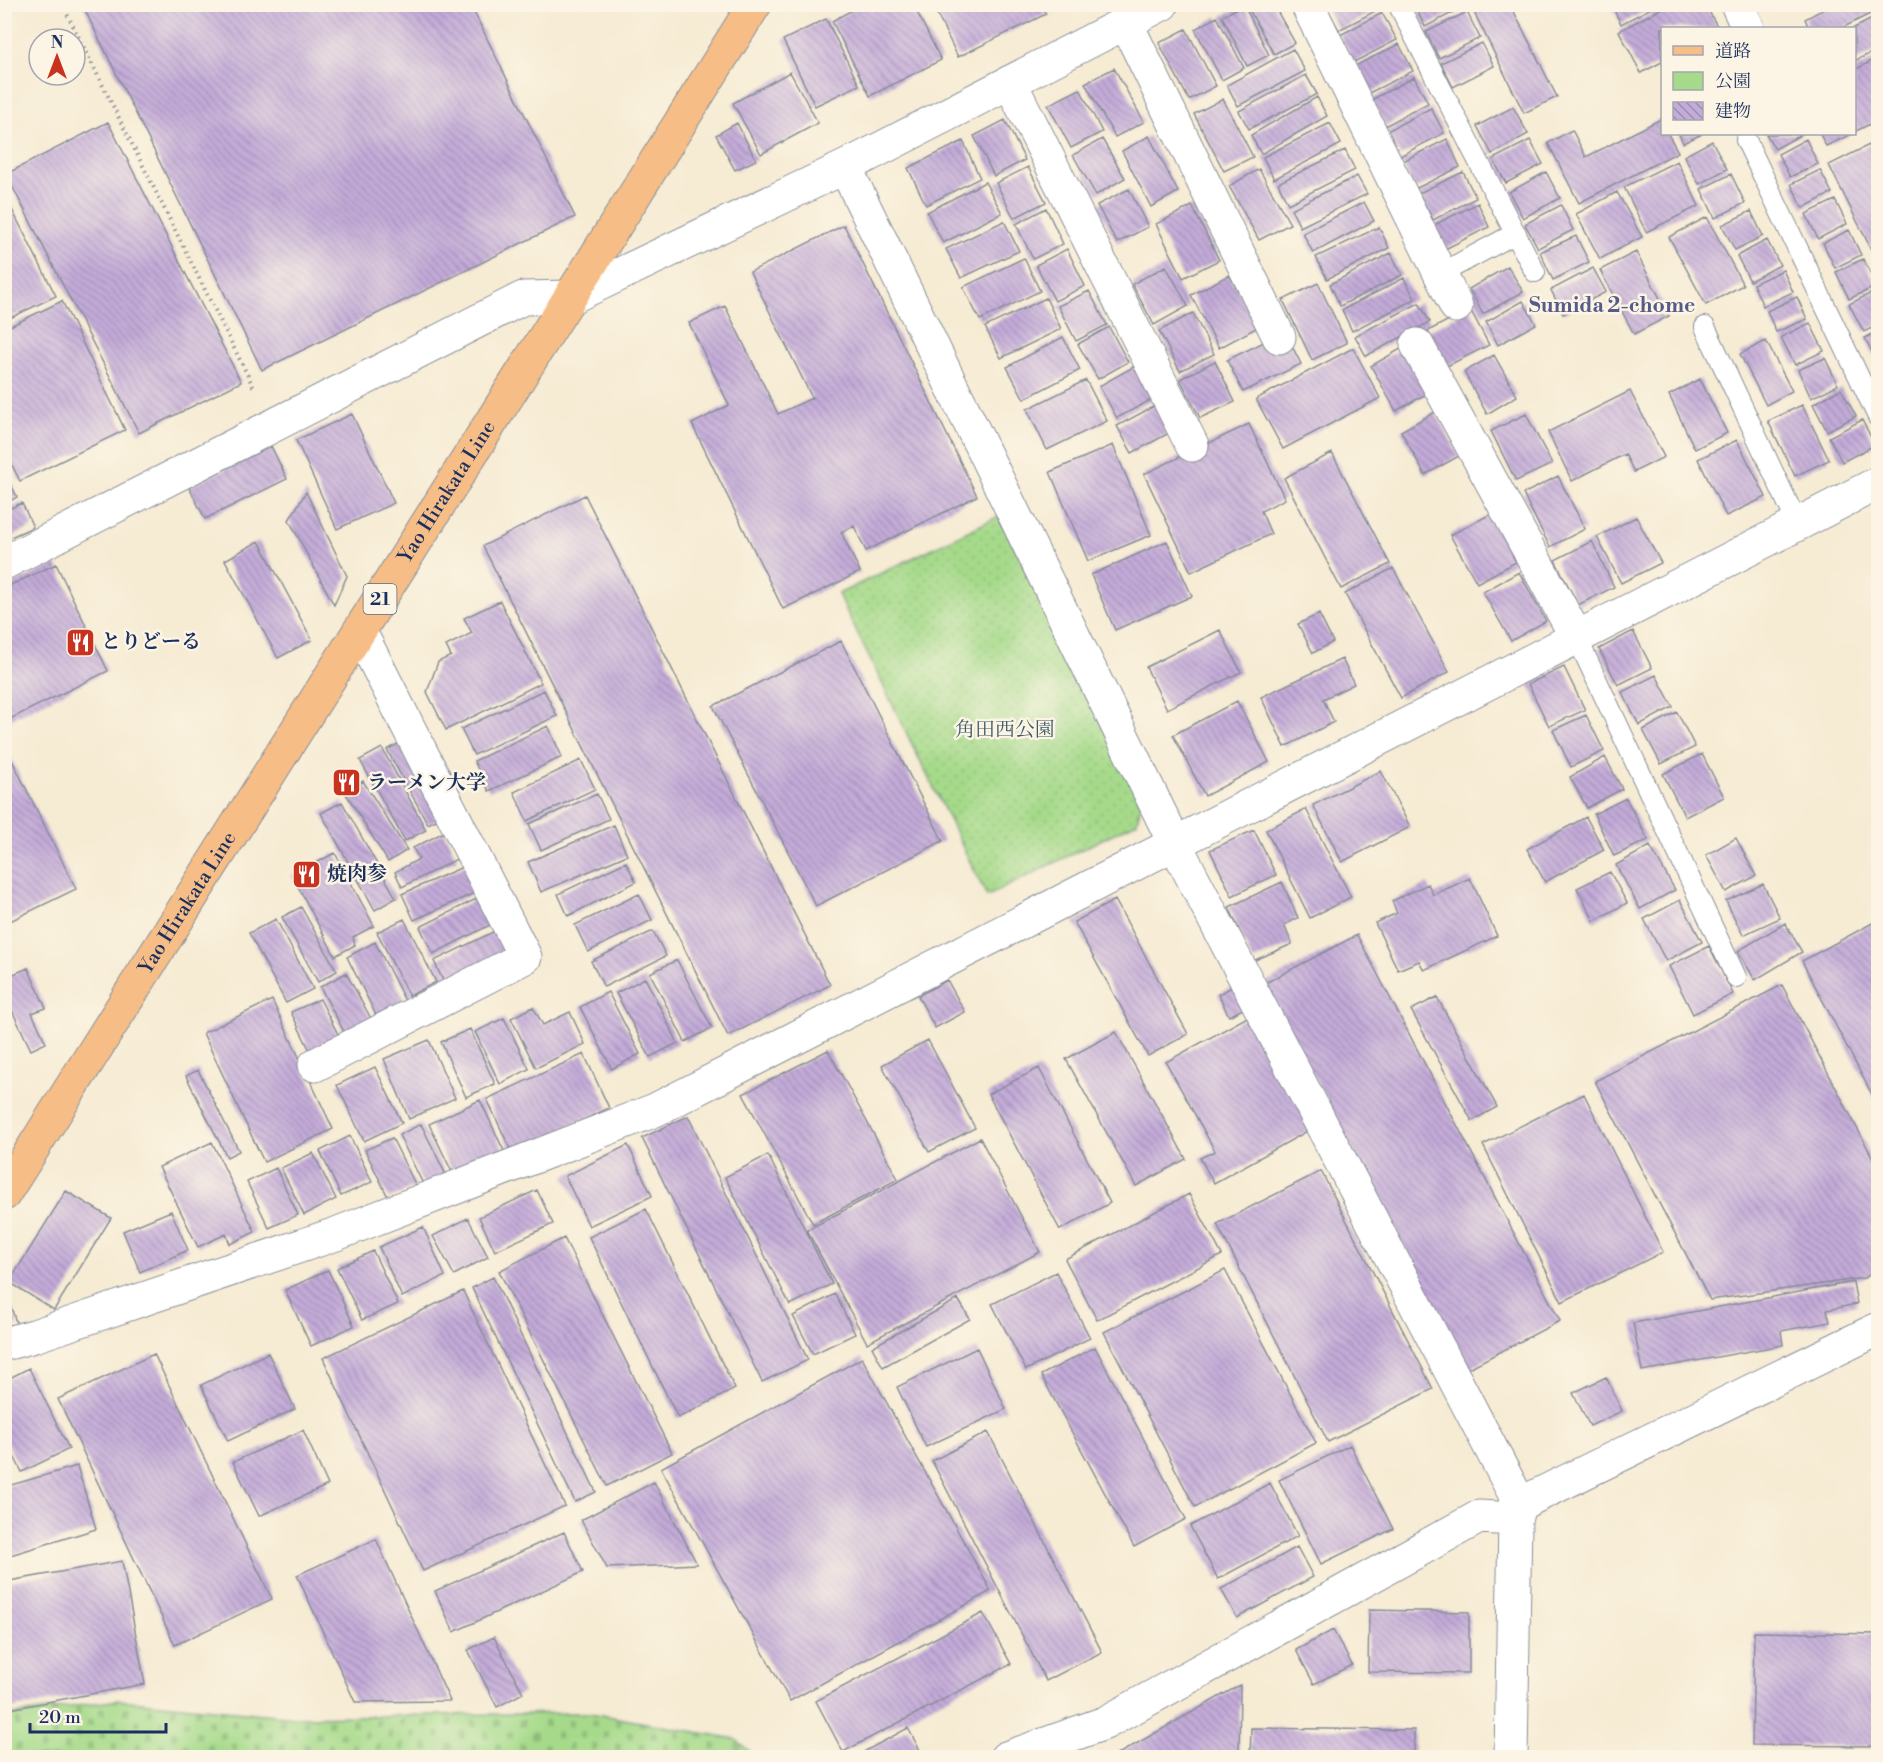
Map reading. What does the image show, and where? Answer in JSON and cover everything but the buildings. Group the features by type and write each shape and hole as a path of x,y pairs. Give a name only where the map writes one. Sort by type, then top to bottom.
{"main road":[{"name":"Yao Hirakata Line","path":"4,1194 755,4"}],"street":[{"path":"4,563 523,298 572,297 845,167 1162,4"},
{"path":"1307,4 1456,306"},
{"path":"1737,4 1748,27"},
{"path":"1126,23 1280,337"},
{"path":"1010,82 1192,445"},
{"path":"845,167 1174,844 1518,1511 1511,1758"},
{"path":"1417,345 1577,638"},
{"path":"4,1344 34,1336 336,1234 655,1110 1878,483"},
{"path":"315,1065 525,957 360,632"},
{"path":"1006,1758 1105,1723 1479,1517 1518,1511 1878,1329"}],"lane":[{"path":"1398,4 1534,272"},
{"path":"1746,140 1878,417"},
{"path":"1440,274 1516,234"},
{"path":"1705,327 1798,525"},
{"path":"1577,638 1736,977"}],"path":[{"path":"62,4 273,426"}],"green space":[{"name":"角田西公園","path":"999,516 1141,803 1137,822 987,896 838,594"},
{"path":"119,1700 295,1717 590,1713 735,1739 756,1757 5,1757 5,1716"}],"place":[{"name":"とりどーる","path":"80,642"},
{"name":"ラーメン大学","path":"346,783"},
{"name":"焼肉参","path":"306,874"}],"district":[{"name":"Sumida 2-chome","path":"1612,306"}]}
